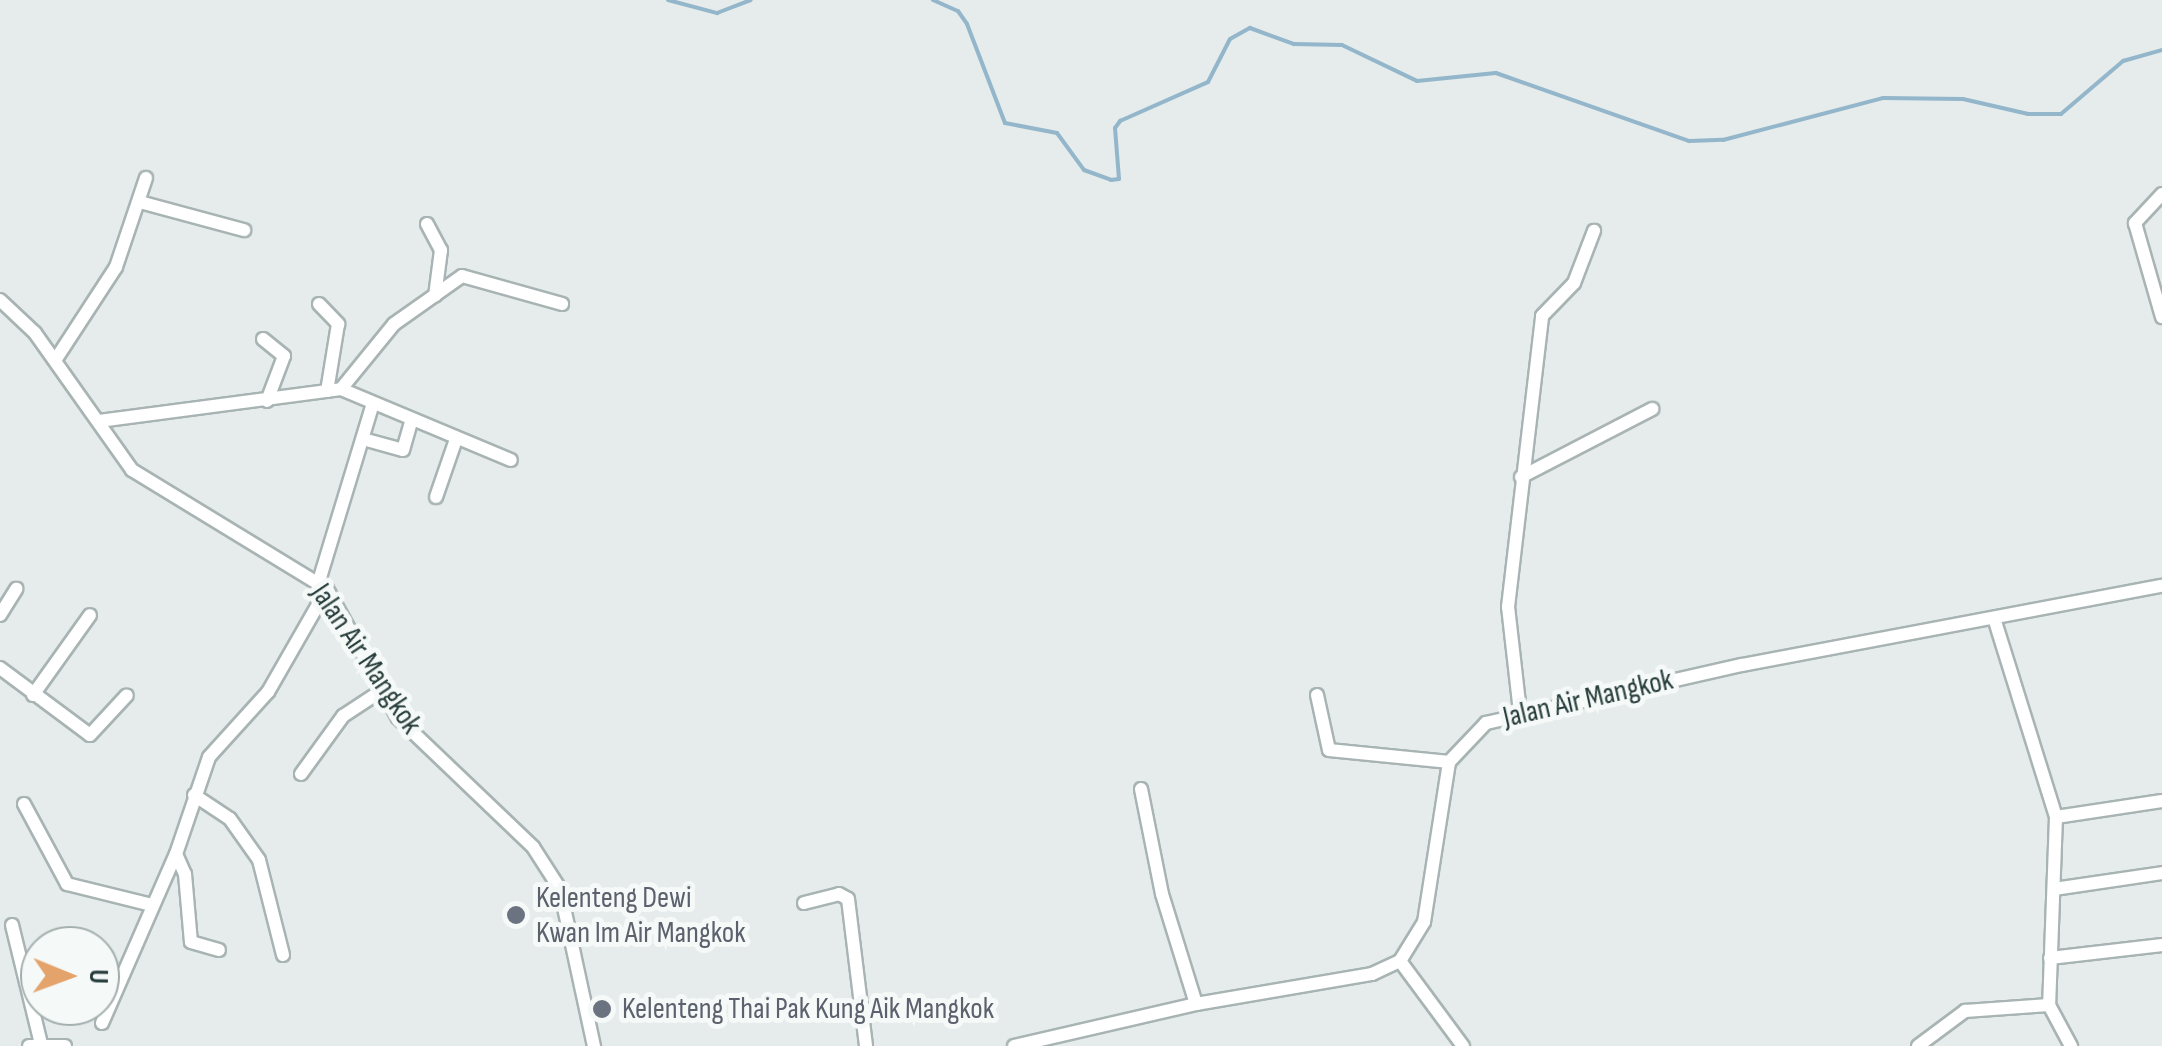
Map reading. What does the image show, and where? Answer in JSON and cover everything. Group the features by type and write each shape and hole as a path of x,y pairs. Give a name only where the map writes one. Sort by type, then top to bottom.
{"street":[{"path":"56,360 103,292 146,178"},
{"path":"2162,194 2134,223 2162,317"},
{"path":"140,202 244,230"},
{"path":"427,224 441,250 435,296"},
{"path":"1520,712 1508,607 1543,310 1574,283 1594,231"},
{"path":"334,390 394,324 472,275 562,304"},
{"name":"Jalan Air Mangkok","path":"0,300 56,360 132,470 323,585 382,692 415,736 532,847 560,888 594,1046"},
{"path":"319,304 338,324 334,390"},
{"path":"263,339 284,356 267,401"},
{"path":"100,421 334,390 454,442 512,460"},
{"path":"120,981 176,854 208,757 268,692 323,585 373,404"},
{"path":"1521,477 1652,409"},
{"path":"362,439 402,450 411,422"},
{"path":"436,496 454,442"},
{"name":"Jalan Air Mangkok","path":"1448,762 1486,724 1520,712 2162,586"},
{"path":"0,615 16,589"},
{"path":"34,696 90,615"},
{"path":"1994,618 2056,817 2049,1005 2071,1046"},
{"path":"0,668 34,696 94,735 127,694"},
{"path":"300,774 344,716 382,692"},
{"path":"1014,1046 1196,1004 1372,974 1400,962 1424,922 1448,762 1329,750 1318,695"},
{"path":"1142,789 1162,894 1196,1004"},
{"path":"194,795 230,819 268,876 284,956"},
{"path":"2056,817 2162,801"},
{"path":"24,804 67,884 152,905"},
{"path":"176,854 184,874 191,942 219,950"},
{"path":"2054,888 2162,873"},
{"path":"804,903 838,894 848,899 866,1046"},
{"path":"12,925 35,1045 66,1046"},
{"path":"2050,958 2162,945"},
{"path":"1400,962 1463,1046"},
{"path":"1918,1046 1965,1011 2049,1005"}],"waterway":[{"path":"668,0 717,13 751,0"},
{"path":"933,0 958,11 967,24 1005,123 1057,133 1084,170 1111,180 1119,179 1115,128 1120,121 1208,82 1230,39 1250,28 1294,44 1342,45 1417,81 1496,73 1689,141 1723,140 1883,98 1963,99 2028,114 2061,114 2123,61 2162,50"}],"place":[{"name":"Kelenteng Dewi Kwan Im Air Mangkok","path":"516,915"},
{"name":"Kelenteng Thai Pak Kung Aik Mangkok","path":"602,1009"}]}
